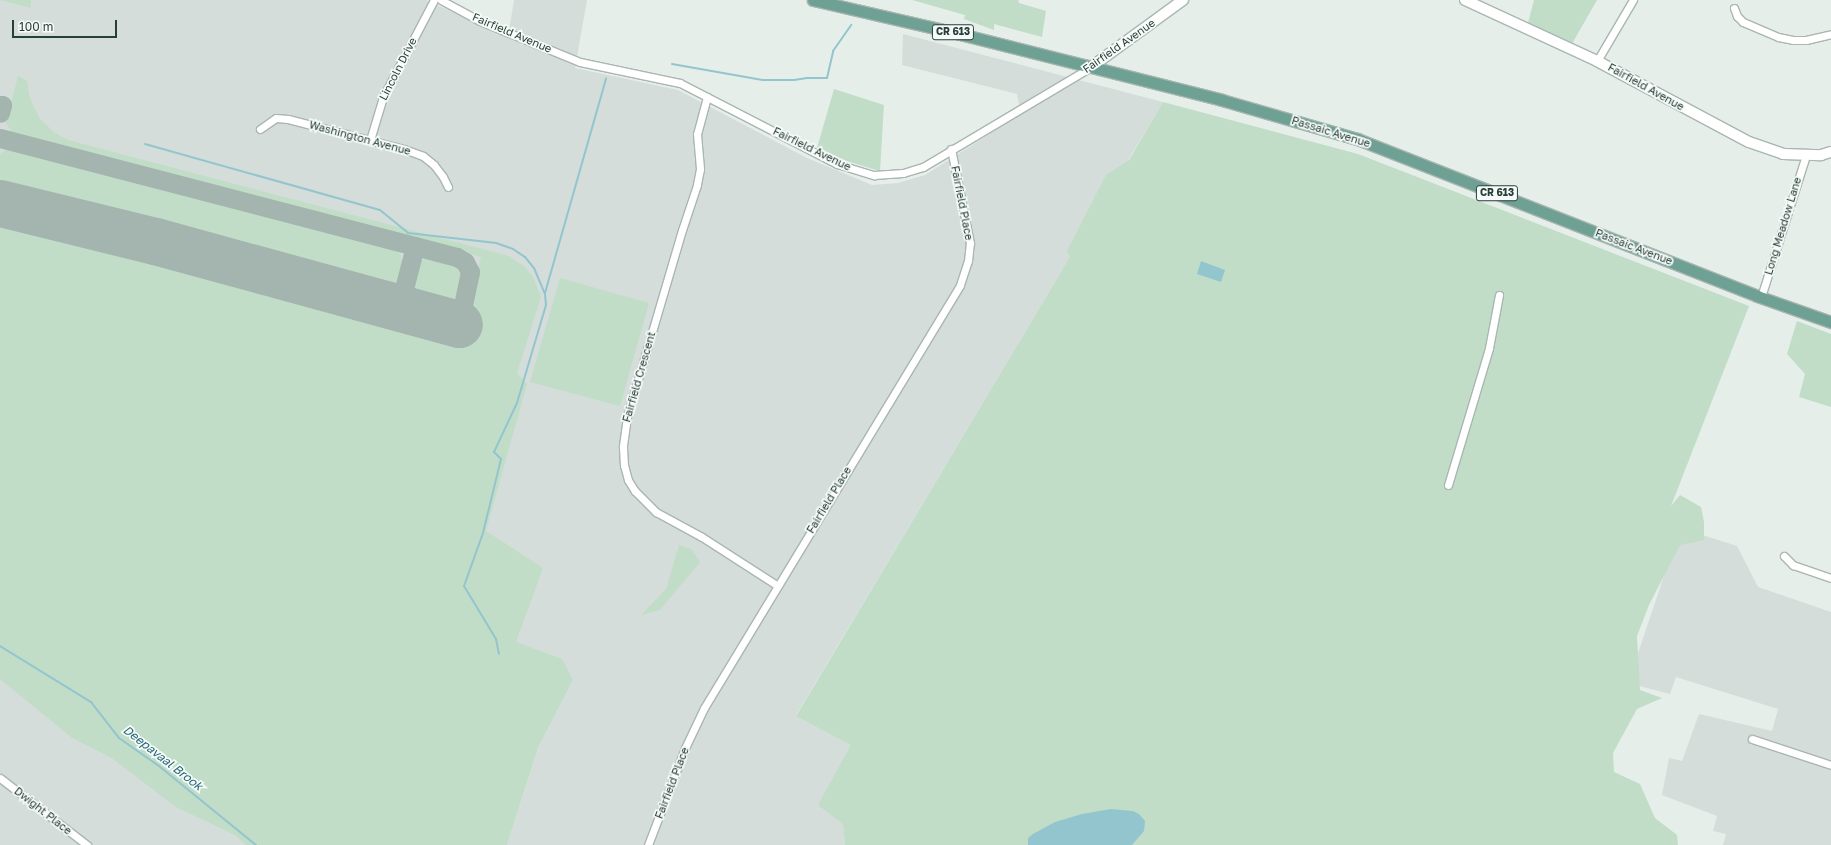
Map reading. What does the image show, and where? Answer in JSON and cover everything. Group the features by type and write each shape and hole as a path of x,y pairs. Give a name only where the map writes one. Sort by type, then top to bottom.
{"main road":[{"name":"Passaic Avenue","path":"813,0 960,34 1222,100 1357,139 1761,297 1831,322"}],"street":[{"name":"Lincoln Drive","path":"370,140 386,90 434,0"},
{"name":"Fairfield Avenue","path":"441,0 480,21 580,62 680,83 837,164 874,175 895,174 913,170 932,162 951,149 1091,67 1183,0"},
{"name":"Fairfield Avenue","path":"1465,0 1598,61 1749,142 1783,154 1821,155 1831,152"},
{"path":"1598,61 1633,0"},
{"path":"1734,8 1737,16 1743,22 1778,37 1793,40 1806,40 1831,34"},
{"name":"Fairfield Crescent","path":"707,97 697,134 700,169 697,185 682,230 627,418 623,447 623,461 628,480 642,500 656,512 702,537 778,586"},
{"name":"Washington Avenue","path":"260,128 276,118 404,149 423,156 434,165 448,187"},
{"name":"Fairfield Place","path":"648,845 685,748 704,708 960,285 968,261 970,244 951,149"},
{"name":"Long Meadow Lane","path":"1761,297 1806,155"},
{"path":"1448,485 1489,348 1499,295"},
{"path":"1784,556 1793,565 1831,578"},
{"path":"1752,739 1831,765"},
{"name":"Dwight Place","path":"0,778 87,845"}],"shaded area":[{"path":"0,0 426,0 508,37 514,0 587,0 575,68 678,90 807,158 872,185 898,183 925,175 1021,114 1017,94 902,65 903,34 1163,102 796,715 871,755 843,824 845,845 507,845 538,748 573,680 440,845 0,845"},
{"path":"1690,531 1737,546 1758,587 1831,612 1831,845 1723,845 1726,834 1713,831 1717,816 1662,795 1669,758 1682,761 1699,714 1772,731 1778,709 1676,677 1670,694 1628,683 1674,546"}],"green space":[{"path":"0,0 31,0 31,8"},
{"path":"912,0 1018,0 1019,3 1046,11 1042,37 994,24 994,30 964,19 965,15"},
{"path":"1534,0 1597,0 1569,49 1527,27"},
{"path":"18,76 27,81 30,99 40,119 55,133 68,140 509,256 525,267 533,277 541,297 517,373 527,384 486,531 543,568 516,642 562,659 573,680 538,748 507,845 246,845 235,835 176,807 113,759 71,737 0,679 0,218 461,339 481,257 13,134 6,123"},
{"path":"834,89 884,105 880,171 843,160 817,148"},
{"path":"1163,102 1358,154 1749,306 1671,506 1680,495 1701,507 1704,522 1704,540 1680,545 1649,605 1637,636 1640,690 1662,698 1637,709 1613,753 1614,772 1640,784 1655,818 1677,835 1678,845 845,845 843,824 818,805 851,745 796,716 1070,257 1067,251 1106,175 1129,160"},
{"path":"10,147 384,244 396,249 401,255 403,271 392,288 377,289 7,192 0,187 0,154"},
{"path":"427,257 434,257 454,263 459,267 463,277 462,286 457,300 452,304 444,306 424,300 418,296 414,288 413,281 416,268 420,262"},
{"path":"560,278 649,303 620,406 530,382"},
{"path":"1797,321 1831,334 1831,407 1799,397 1805,374 1787,354"},
{"path":"679,545 691,549 700,562 660,610 641,615 666,589"}],"water":[{"path":"1201,261 1225,270 1221,282 1197,274"},
{"path":"1111,809 1133,811 1139,814 1145,821 1144,831 1132,845 1028,845 1028,838 1055,822 1082,814"}],"waterway":[{"path":"672,64 763,80 827,78 833,51 851,25"},
{"path":"545,293 606,79"},
{"path":"145,144 380,210 408,233 496,243 513,249 525,257 534,268 545,294 546,305 517,403 494,452 501,459 483,533 464,586 496,639 499,654"},
{"name":"Deepavaal Brook","path":"0,646 91,702 119,738 159,766 256,845"}],"taxiway":[{"path":"0,105 2,105 0,113"},
{"path":"0,138 457,257 465,262 470,272 459,324"},
{"path":"399,308 415,246"}],"runway":[{"path":"0,203 155,241 459,324"}]}
